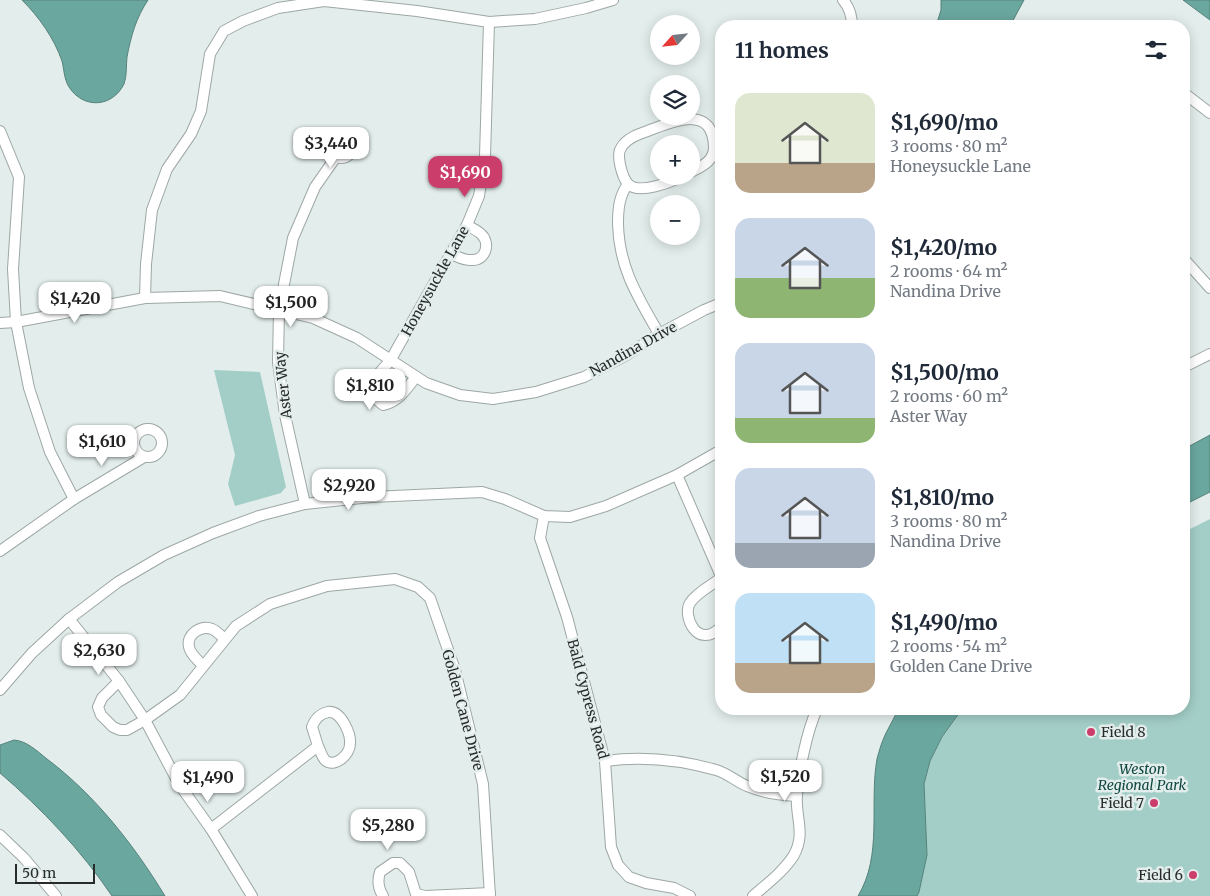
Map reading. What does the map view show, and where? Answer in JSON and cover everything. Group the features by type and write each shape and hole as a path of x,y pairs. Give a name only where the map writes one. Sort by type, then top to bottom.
{"street":[{"path":"146,298 146,264 152,210 167,169 191,134 201,111 210,54 224,31 243,21 278,8 324,1 489,22 535,19 613,0"},
{"path":"849,2 852,20"},
{"name":"Honeysuckle Lane","path":"416,377 392,404 383,405 370,394 370,388 377,376 390,361 467,225 479,196 485,156 489,22"},
{"path":"1190,98 1210,114"},
{"path":"659,185 647,188 628,184 618,160 620,148 631,138 678,119 692,117 707,124 714,138 714,153 706,165 700,168"},
{"path":"0,131 19,177 13,269 16,322 30,388 50,452 74,499"},
{"name":"Aster Way","path":"305,504 285,416 278,362 279,310 293,238 315,187 336,158"},
{"path":"628,184 622,192 618,211 618,242 633,288 660,334"},
{"path":"451,254 469,260 476,260 484,254 486,248 485,239 467,225"},
{"path":"1190,265 1210,288"},
{"name":"Nandina Drive","path":"0,323 16,322 146,298 220,296 313,318 357,338 426,383 460,395 493,399 536,392 584,377 715,305"},
{"path":"1190,364 1210,354"},
{"path":"0,690 32,653 69,619 118,582 164,555 212,533 259,516 305,504 371,496 482,492 505,499 544,516 570,517 606,506 677,475 715,453"},
{"path":"0,551 74,499 144,456"},
{"path":"677,475 715,563"},
{"name":"Bald Cypress Road","path":"544,516 540,538 567,617 605,761 611,847 618,865 629,876 646,883 674,888 690,896"},
{"name":"Golden Cane Drive","path":"119,681 102,698 98,707 101,715 112,727 127,730 145,720 180,695 236,626 270,604 327,586 395,579 418,586 430,598 455,670 483,784 490,894"},
{"path":"715,582 696,596 687,609 690,622 696,632 707,636 715,632"},
{"path":"69,619 119,681 145,720 180,784 211,829 252,896"},
{"path":"203,666 192,653 189,646 189,640 194,632 205,628 214,630 225,639"},
{"path":"331,712 337,714 343,720 351,743 349,751 345,757 337,762 330,762 326,760 318,746 312,727 315,719 321,714 331,712"},
{"path":"753,896 778,874 794,855 801,835 796,796 814,715"},
{"path":"211,829 318,746"},
{"path":"605,761 624,758 673,761 718,770 748,787 770,794 796,796"},
{"path":"0,835 24,858 56,896"},
{"path":"383,896 378,879 380,872 393,863 400,863 409,872 415,895 490,894"}],"green space":[{"path":"214,370 260,372 286,487 281,493 235,506 228,484 235,455"},
{"name":"Weston Regional Park","path":"1210,519 1210,896 917,896 927,855 924,784 930,761 942,738 958,715 1190,715 1190,529"}],"water":[{"path":"22,0 148,0 132,34 127,57 125,81 119,92 112,98 97,103 89,102 75,94 67,84 59,52 50,36"},
{"path":"941,0 1024,0 1013,20 938,20 941,10"},
{"path":"1183,0 1210,0 1210,20"},
{"path":"1210,435 1210,492 1190,502 1190,446"},
{"path":"895,715 958,715 942,737 930,761 924,784 927,855 917,896 858,896 866,880 873,846 875,776 877,759 883,739"},
{"path":"14,740 28,744 81,788 127,840 165,896 112,896 87,862 60,831 0,773 0,745"}],"place":[{"name":"Field 8","path":"1091,732"},
{"name":"Field 7","path":"1154,803"},
{"name":"Field 6","path":"1193,875"}]}
